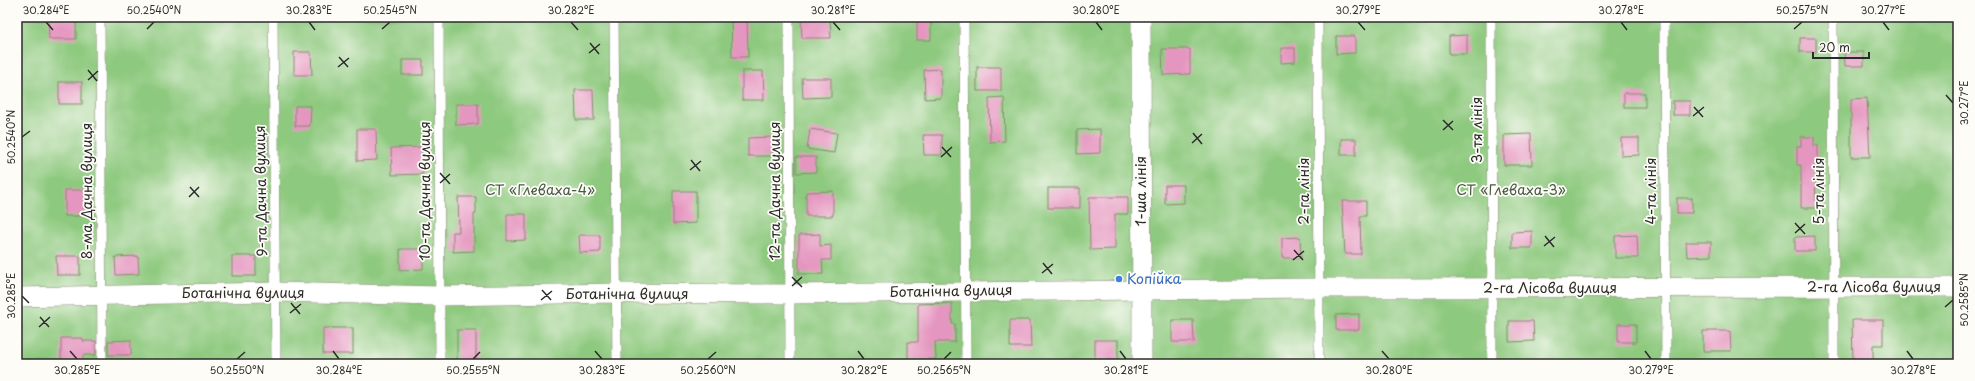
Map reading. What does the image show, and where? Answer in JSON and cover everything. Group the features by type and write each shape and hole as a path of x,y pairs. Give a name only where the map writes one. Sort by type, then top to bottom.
{"street":[{"name":"1-ша лінія","path":"1141,17 1142,364"},
{"name":"2-га Лісова вулиця","path":"1141,290 1319,288 1958,287"},
{"name":"Ботанічна вулиця","path":"17,297 101,294 276,292 439,296 616,293 789,294 1141,290"}],"lane":[{"name":"8-ма Дачна вулиця","path":"100,17 102,364"},
{"name":"9-та Дачна вулиця","path":"273,17 276,364"},
{"name":"10-та Дачна вулиця","path":"439,17 440,364"},
{"path":"614,17 617,364"},
{"name":"12-та Дачна вулиця","path":"789,17 790,364"},
{"path":"964,17 966,364"},
{"name":"2-га лінія","path":"1318,17 1319,364"},
{"name":"3-тя лінія","path":"1491,17 1492,364"},
{"name":"4-та лінія","path":"1664,17 1666,364"},
{"name":"5-та лінія","path":"1833,17 1834,364"}],"green space":[{"path":"17,17 1958,17 1958,364 17,364"}],"building":[{"path":"731,17 747,17 748,57 732,57"},
{"path":"917,17 931,17 931,40 917,40"},
{"path":"48,18 76,18 76,39 49,39"},
{"path":"801,18 830,18 831,38 802,38"},
{"path":"1467,35 1467,54 1449,54 1449,36"},
{"path":"1336,36 1355,36 1355,53 1336,54"},
{"path":"1800,38 1816,38 1816,52 1800,52"},
{"path":"1281,48 1295,48 1295,62 1281,63"},
{"path":"1162,49 1190,49 1190,74 1163,75"},
{"path":"294,52 311,52 312,75 294,75"},
{"path":"1844,52 1864,52 1864,66 1845,66"},
{"path":"402,60 423,60 423,75 402,75"},
{"path":"977,67 1001,67 1001,91 977,91"},
{"path":"941,69 941,98 925,99 924,70"},
{"path":"742,71 763,71 764,100 742,100"},
{"path":"802,78 831,78 831,97 803,98"},
{"path":"59,82 82,82 82,104 59,104"},
{"path":"575,90 593,90 594,120 576,120"},
{"path":"1624,93 1645,93 1645,107 1624,107"},
{"path":"1004,97 1005,141 990,142 989,98"},
{"path":"1867,98 1870,157 1851,157 1851,99"},
{"path":"1673,101 1690,101 1690,115 1673,115"},
{"path":"456,104 478,104 478,124 456,125"},
{"path":"295,106 311,106 310,126 295,126"},
{"path":"357,129 376,129 377,160 357,161"},
{"path":"810,129 837,133 834,153 807,149"},
{"path":"1100,129 1100,153 1077,154 1077,130"},
{"path":"1531,134 1532,165 1504,165 1504,135"},
{"path":"923,135 942,135 942,155 924,155"},
{"path":"773,137 773,156 748,156 748,138"},
{"path":"1801,137 1814,137 1814,146 1818,145 1818,164 1815,165 1816,208 1801,208 1801,165 1797,165 1797,146 1801,146"},
{"path":"1621,138 1639,138 1639,155 1621,156"},
{"path":"1341,139 1356,139 1356,155 1341,155"},
{"path":"422,147 423,174 392,175 391,148"},
{"path":"796,157 816,157 816,172 796,173"},
{"path":"1165,185 1184,185 1184,203 1165,204"},
{"path":"1048,188 1080,188 1080,208 1048,208"},
{"path":"65,190 85,190 85,216 65,216"},
{"path":"673,191 696,191 696,223 673,224"},
{"path":"833,191 833,216 806,216 806,192"},
{"path":"458,197 476,197 476,214 474,214 474,251 453,252 453,232 459,232"},
{"path":"1089,197 1128,197 1128,214 1115,214 1115,249 1090,250"},
{"path":"1677,198 1692,198 1692,213 1677,213"},
{"path":"1342,201 1366,201 1366,216 1360,216 1361,254 1345,254"},
{"path":"507,214 526,214 526,240 507,241"},
{"path":"1532,231 1532,248 1512,248 1512,232"},
{"path":"820,234 820,246 831,245 831,260 822,260 823,274 799,274 799,235"},
{"path":"579,235 600,235 600,252 580,253"},
{"path":"1637,235 1638,258 1615,258 1615,236"},
{"path":"1815,236 1815,251 1795,251 1795,237"},
{"path":"1300,237 1301,258 1282,258 1282,238"},
{"path":"1686,242 1711,242 1711,256 1687,257"},
{"path":"400,249 423,249 423,269 400,270"},
{"path":"56,256 80,256 80,275 57,275"},
{"path":"138,256 139,274 116,275 115,257"},
{"path":"232,256 256,256 256,276 232,276"},
{"path":"952,303 952,324 955,324 955,342 935,342 936,359 908,360 908,342 918,342 918,304"},
{"path":"1359,314 1359,330 1336,330 1336,315"},
{"path":"1010,320 1030,320 1031,347 1010,347"},
{"path":"1172,320 1193,320 1194,342 1172,342"},
{"path":"1852,320 1883,320 1883,345 1873,345 1873,364 1853,364"},
{"path":"1509,321 1533,321 1534,341 1509,342"},
{"path":"1618,324 1636,324 1636,342 1618,342"},
{"path":"323,328 353,328 353,354 323,354"},
{"path":"457,330 476,330 476,364 457,364"},
{"path":"1703,331 1730,331 1731,351 1703,351"},
{"path":"61,338 83,338 83,341 96,341 96,355 83,355 83,360 61,361"},
{"path":"131,340 131,355 108,355 108,341"},
{"path":"1095,340 1118,340 1118,360 1095,360"}],"place":[{"name":"Копійка","path":"1119,279"}],"park label":[{"name":"СТ «Глеваха-4»","path":"540,190"},
{"name":"СТ «Глеваха-3»","path":"1511,190"}]}
